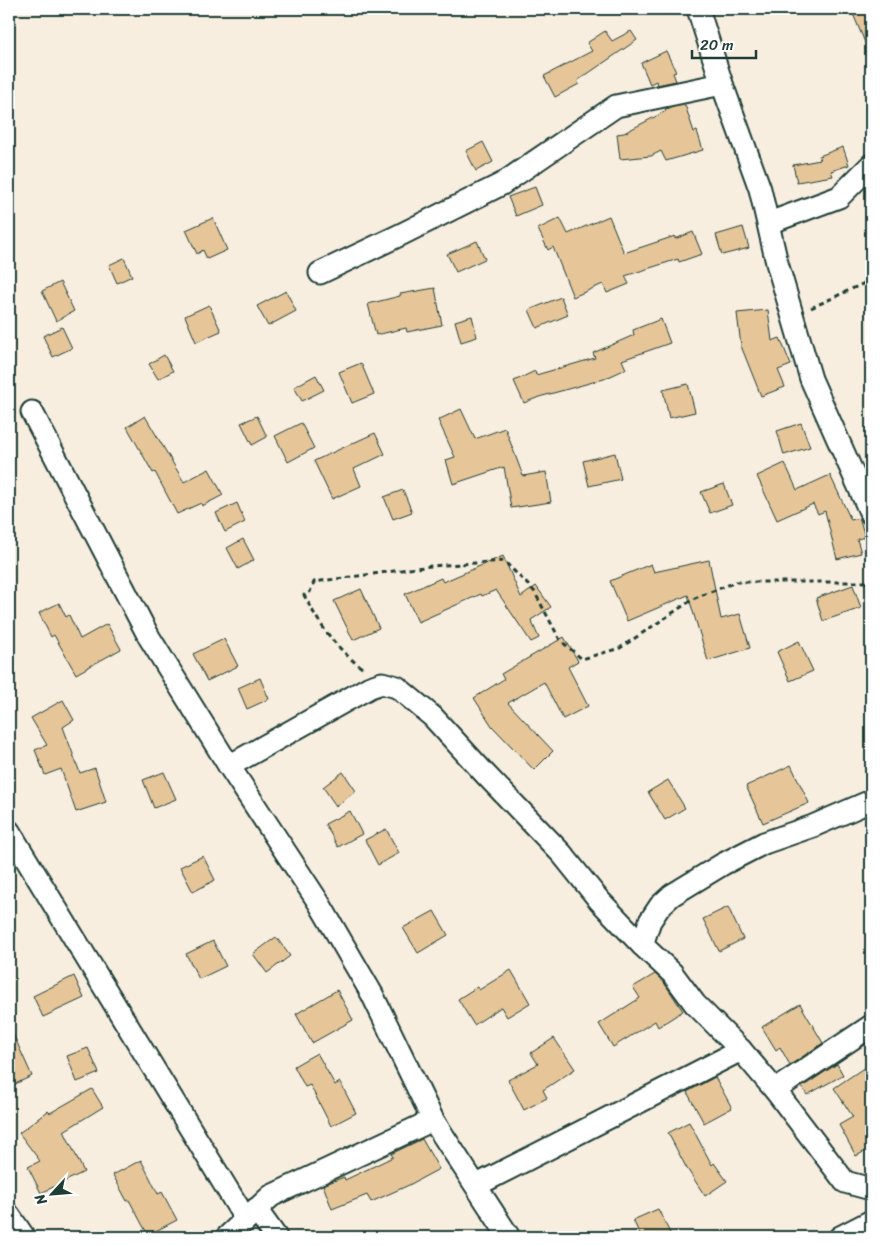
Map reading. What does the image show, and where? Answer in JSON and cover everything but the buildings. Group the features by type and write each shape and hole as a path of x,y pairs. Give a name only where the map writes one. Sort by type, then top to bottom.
{"street":[{"path":"698,9 722,84 760,189 777,263 811,379 871,514"},
{"path":"320,273 502,184 616,106 722,84"},
{"path":"769,223 839,197 871,165"},
{"path":"32,412 149,637 229,766 319,903 372,994 433,1120 509,1237"},
{"path":"229,766 370,687 382,683 398,687 433,716 555,847 599,900 672,973 695,1004 741,1050 775,1090 845,1182 871,1189"},
{"path":"642,945 650,921 660,906 672,894 723,864 764,843 813,826 871,801"},
{"path":"9,831 251,1214 276,1237"},
{"path":"775,1090 871,1026"},
{"path":"477,1185 741,1050"},
{"path":"227,1237 271,1196 433,1120"},
{"path":"9,1215 24,1237"},
{"path":"840,1237 871,1221"}],"path":[{"path":"793,317 871,280"},
{"path":"382,683 334,644 316,620 304,595 310,592 314,582 431,566 504,561 534,591 560,640 582,659 620,648 695,598 736,582 871,582"}]}
